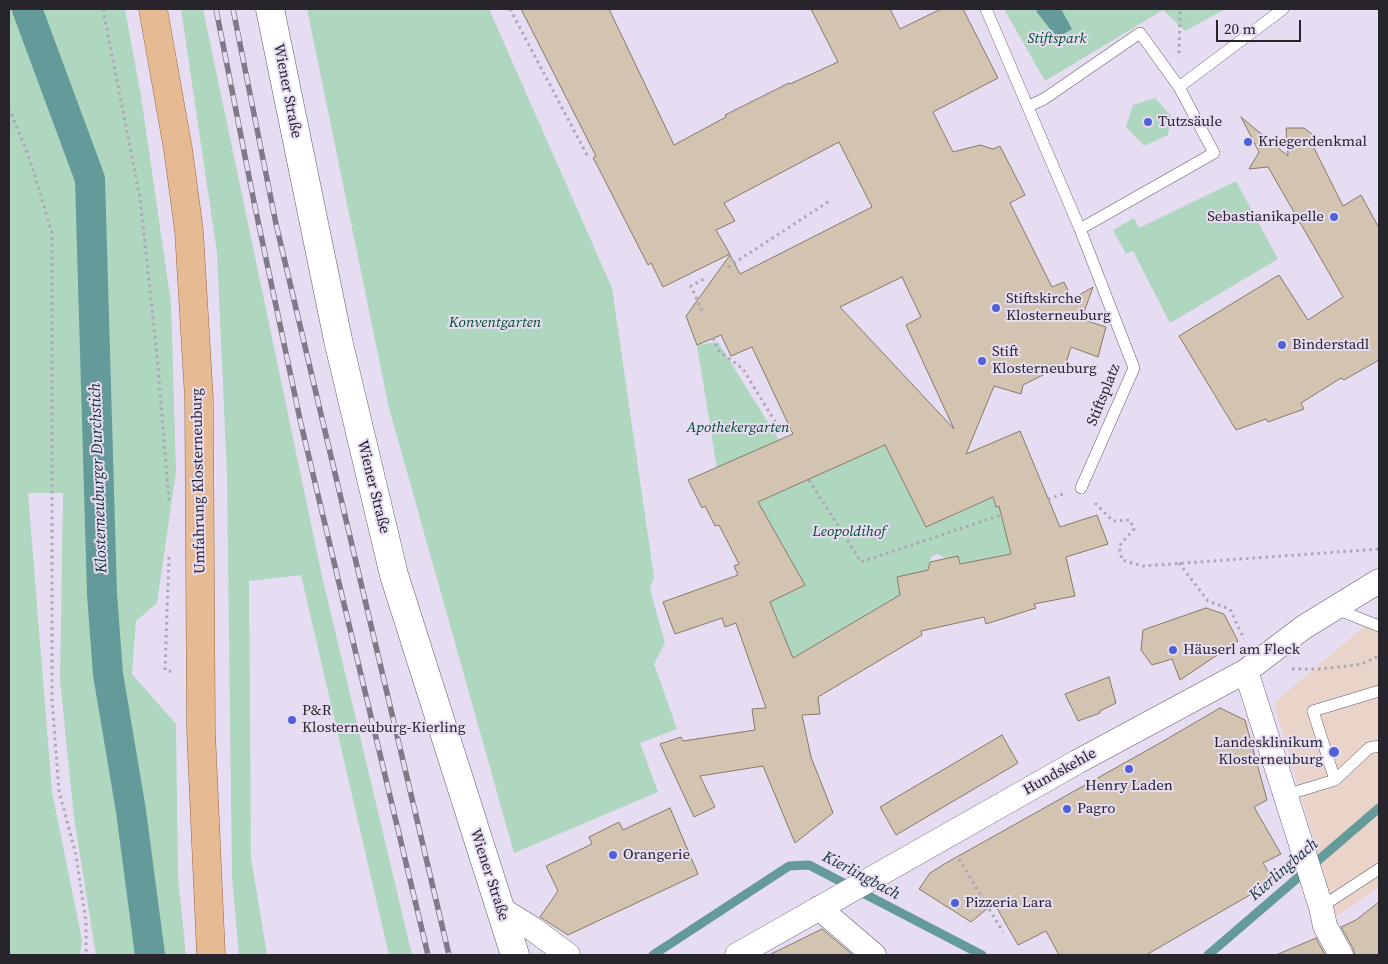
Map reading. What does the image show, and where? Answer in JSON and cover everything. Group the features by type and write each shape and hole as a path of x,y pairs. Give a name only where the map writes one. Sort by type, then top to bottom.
{"main road":[{"name":"Umfahrung Klosterneuburg","path":"153,9 178,149 189,231 199,399 201,731 211,955"}],"street":[{"name":"Wiener Straße","path":"270,9 338,340 394,574 515,955"},
{"name":"Hundskehle","path":"737,955 1077,762 1253,666 1304,627 1379,581"},
{"path":"1253,666 1286,795 1326,926 1341,955"},
{"path":"827,904 874,955"},
{"path":"499,908 533,929 568,955"}],"lane":[{"name":"Stiftsplatz","path":"986,9 1080,229 1134,368 1080,488"},
{"path":"1179,87 1283,9"},
{"path":"1029,106 1044,99 1140,33 1179,87 1214,153 1080,229"},
{"path":"1334,608 1379,626"},
{"path":"1336,780 1313,711 1379,691"},
{"path":"1286,795 1336,780 1369,748 1379,746"},
{"path":"1318,897 1379,869"}],"path":[{"path":"103,9 140,198 157,355 168,482"},
{"path":"510,9 587,155"},
{"path":"1179,87 1180,9"},
{"path":"9,108 30,160 52,232 52,700 59,791 76,855 86,922 86,955"},
{"path":"728,267 831,200"},
{"path":"702,311 691,286 704,279"},
{"path":"713,338 718,350 743,369 785,438"},
{"path":"809,480 861,562 1001,515"},
{"path":"1080,488 1113,521 1130,520 1134,529 1119,546 1122,560 1143,566 1379,549"},
{"path":"1179,563 1208,601 1230,609 1246,641 1253,666 1321,668 1362,664 1379,656"},
{"path":"946,837 1003,932"}],"shaded area":[{"path":"1040,9 1061,9 1072,29 1057,38 1036,11"},
{"name":"Landesklinikum Klosterneuburg","path":"1379,614 1379,887 1336,917 1274,703"}],"green space":[{"path":"9,9 125,9 141,96 171,303 176,472 157,603 136,621 132,674 176,724 178,878 186,955 96,955 74,818 60,680 63,493 28,493 52,792 82,940 80,955 9,955"},
{"path":"181,9 203,9 322,576 412,955 389,955 301,575 249,581 251,858 267,955 239,955 232,877 227,475 217,253"},
{"name":"Konventgarten","path":"307,9 489,9 612,288 654,577 650,589 665,643 654,664 677,729 640,743 658,792 514,853 389,408"},
{"name":"Stiftspark","path":"1004,9 1225,9 1185,31 1163,10 1045,81"},
{"path":"1155,98 1171,116 1168,135 1144,146 1126,127 1133,105"},
{"path":"1236,181 1278,259 1170,323 1133,251 1126,254 1113,230 1134,218 1139,228"},
{"name":"Apothekergarten","path":"718,342 779,440 717,469 697,345"},
{"name":"Leopoldihof","path":"885,445 926,527 985,501 992,496 996,507 999,506 1011,554 960,564 937,554 931,557 929,566 932,569 897,577 900,595 793,658 770,602 805,585 758,502"}],"building":[{"name":"Stift Klosterneuburg","path":"521,9 609,9 674,145 726,117 725,115 789,83 838,62 811,9 890,9 900,29 941,9 963,9 998,78 933,112 953,152 980,145 993,149 1000,146 1025,195 1010,203 1052,287 1064,282 1072,299 1093,287 1083,315 1087,317 1084,320 1106,327 1098,357 1071,347 1063,373 1053,370 1023,385 1021,394 994,386 966,454 1020,431 1060,527 1097,515 1108,544 1066,557 1075,596 1034,604 1036,608 986,624 984,617 921,631 922,635 818,697 820,714 802,715 811,757 833,813 795,843 763,766 700,776 715,807 694,817 660,744 681,737 683,741 755,730 752,709 766,708 736,623 725,627 722,618 675,634 663,602 738,575 734,566 739,564 719,525 715,526 705,506 702,508 688,480 793,434 752,347 731,356 721,335 697,345 686,316 730,255 740,274 872,207 839,142 724,203 735,221 716,230 730,254 663,287 651,263 648,265 593,158 596,156","holes":["902,277 921,317 906,325 954,429 840,307","885,445 926,527 993,497 996,507 999,506 1011,554 960,564 958,556 930,562 928,570 897,577 900,595 793,658 770,602 805,585 758,502"]},
{"name":"Binderstadl","path":"1241,117 1288,156 1286,128 1304,128 1317,138 1312,144 1343,206 1361,195 1379,228 1379,360 1344,380 1341,378 1301,403 1304,409 1268,422 1266,419 1236,430 1179,336 1279,275 1308,320 1343,297 1268,167 1249,169 1259,152"},
{"name":"Häuserl am Fleck","path":"1206,608 1224,614 1238,641 1180,680 1172,659 1152,665 1141,650 1143,630"},
{"path":"1109,677 1116,703 1100,711 1100,713 1078,721 1065,694"},
{"path":"1220,708 1245,720 1267,800 1254,807 1281,854 1263,863 1274,881 1146,955 1059,955 1046,931 1018,945 994,903 971,922 919,889 930,873 946,863"},
{"path":"1002,735 1018,763 896,835 880,807"},
{"path":"670,808 698,874 568,935 540,917 558,891 546,866 592,844 589,837 619,822 623,830"},
{"path":"1379,902 1379,955 1355,955 1341,927 1356,920"},
{"path":"822,929 853,955 769,955"},
{"path":"1316,938 1325,955 1276,955"}],"waterway":[{"name":"Klosterneuburger Durchstich","path":"27,9 90,179 102,594 108,674 131,811 150,955"},
{"name":"Kierlingbach","path":"1208,955 1379,808"},
{"name":"Kierlingbach","path":"653,955 789,866 809,865 982,955"}],"railway":[{"path":"216,9 301,424 428,955"},
{"path":"233,9 276,224 449,955"}],"place":[{"name":"Tutzsäule","path":"1148,122"},
{"name":"Kriegerdenkmal","path":"1248,142"},
{"name":"Sebastianikapelle","path":"1334,217"},
{"name":"Stiftskirche Klosterneuburg","path":"996,308"},
{"name":"Binderstadl","path":"1282,345"},
{"name":"Stift Klosterneuburg","path":"982,361"},
{"name":"Häuserl am Fleck","path":"1173,650"},
{"name":"P&R Klosterneuburg-Kierling","path":"292,720"},
{"name":"Landesklinikum Klosterneuburg","path":"1334,752"},
{"name":"Henry Laden","path":"1129,769"},
{"name":"Pagro","path":"1067,809"},
{"name":"Orangerie","path":"613,855"},
{"name":"Pizzeria Lara","path":"955,903"}]}
